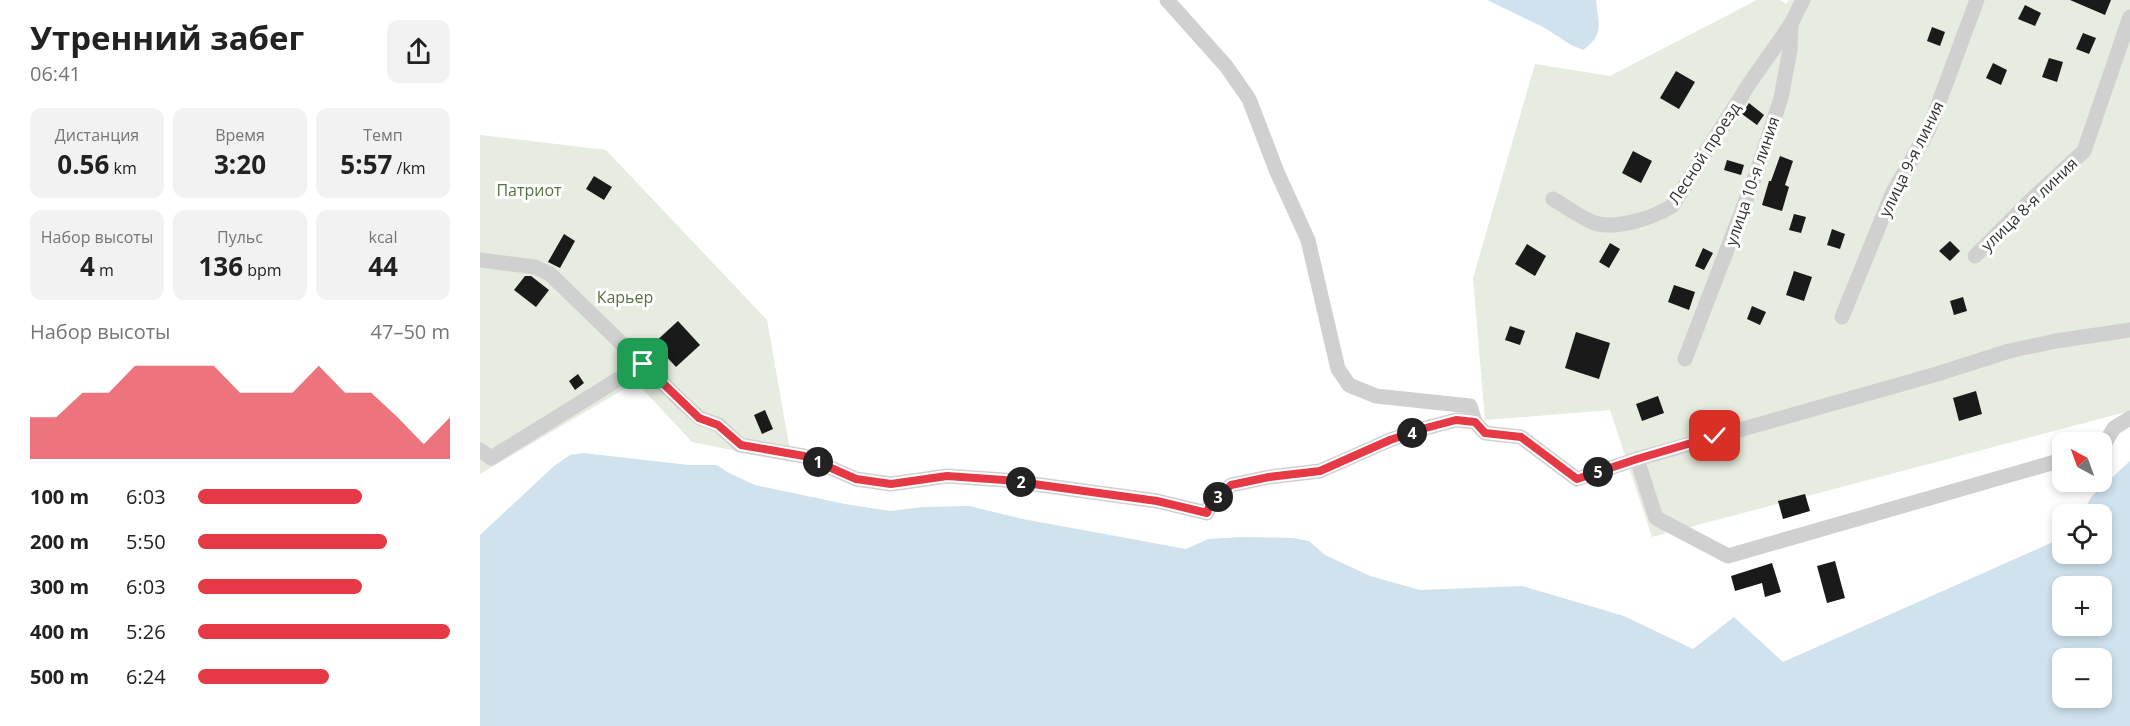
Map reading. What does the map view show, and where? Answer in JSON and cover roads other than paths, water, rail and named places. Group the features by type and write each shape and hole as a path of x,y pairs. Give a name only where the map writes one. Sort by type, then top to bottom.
{"street":[{"path":"1167,0 1226,66 1249,99 1308,240 1338,369 1349,384 1376,396 1470,406 1475,422 1485,433 1521,437 1577,479 1637,459 1937,374 2009,351 2056,341 2130,330"},
{"name":"улица 10-я линия","path":"1685,359 1752,185 1781,98 1790,50 1791,24 1803,0"},
{"name":"улица 9-я линия","path":"1842,317 1892,194 1929,129 1977,0"},
{"name":"улица 8-я линия","path":"1975,256 2084,151 2130,17"},
{"name":"Лесной проезд","path":"1553,199 1591,222 1602,225 1642,219 1661,213 1672,206 1749,84 1791,24"},
{"path":"480,260 535,267 550,274 699,418 718,425 741,445 804,456 856,479 891,484 947,476 1004,480 1157,501 1207,513 1209,507 1231,485 1269,477 1320,471 1390,440 1422,429 1456,420 1475,422"},
{"path":"480,450 491,458 643,364"},
{"path":"2112,432 2130,418"},
{"path":"1637,459 1656,518 1728,556 2052,463"}],"water":[{"path":"1487,0 1596,0 1599,22 1597,33 1595,39 1583,50 1545,28"},
{"path":"583,453 689,465 717,465 755,485 845,504 890,511 923,507 969,506 1023,519 1186,549 1208,539 1293,538 1309,541 1325,555 1370,576 1420,590 1522,586 1624,616 1693,649 1734,617 1783,662 2052,542 2052,564 2112,564 2112,504 2087,504 2096,492 2112,492 2112,478 2130,461 2130,726 480,726 480,535 554,466 570,455"}],"park label":[{"name":"Патриот","path":"529,190"},
{"name":"Карьер","path":"625,297"}]}
